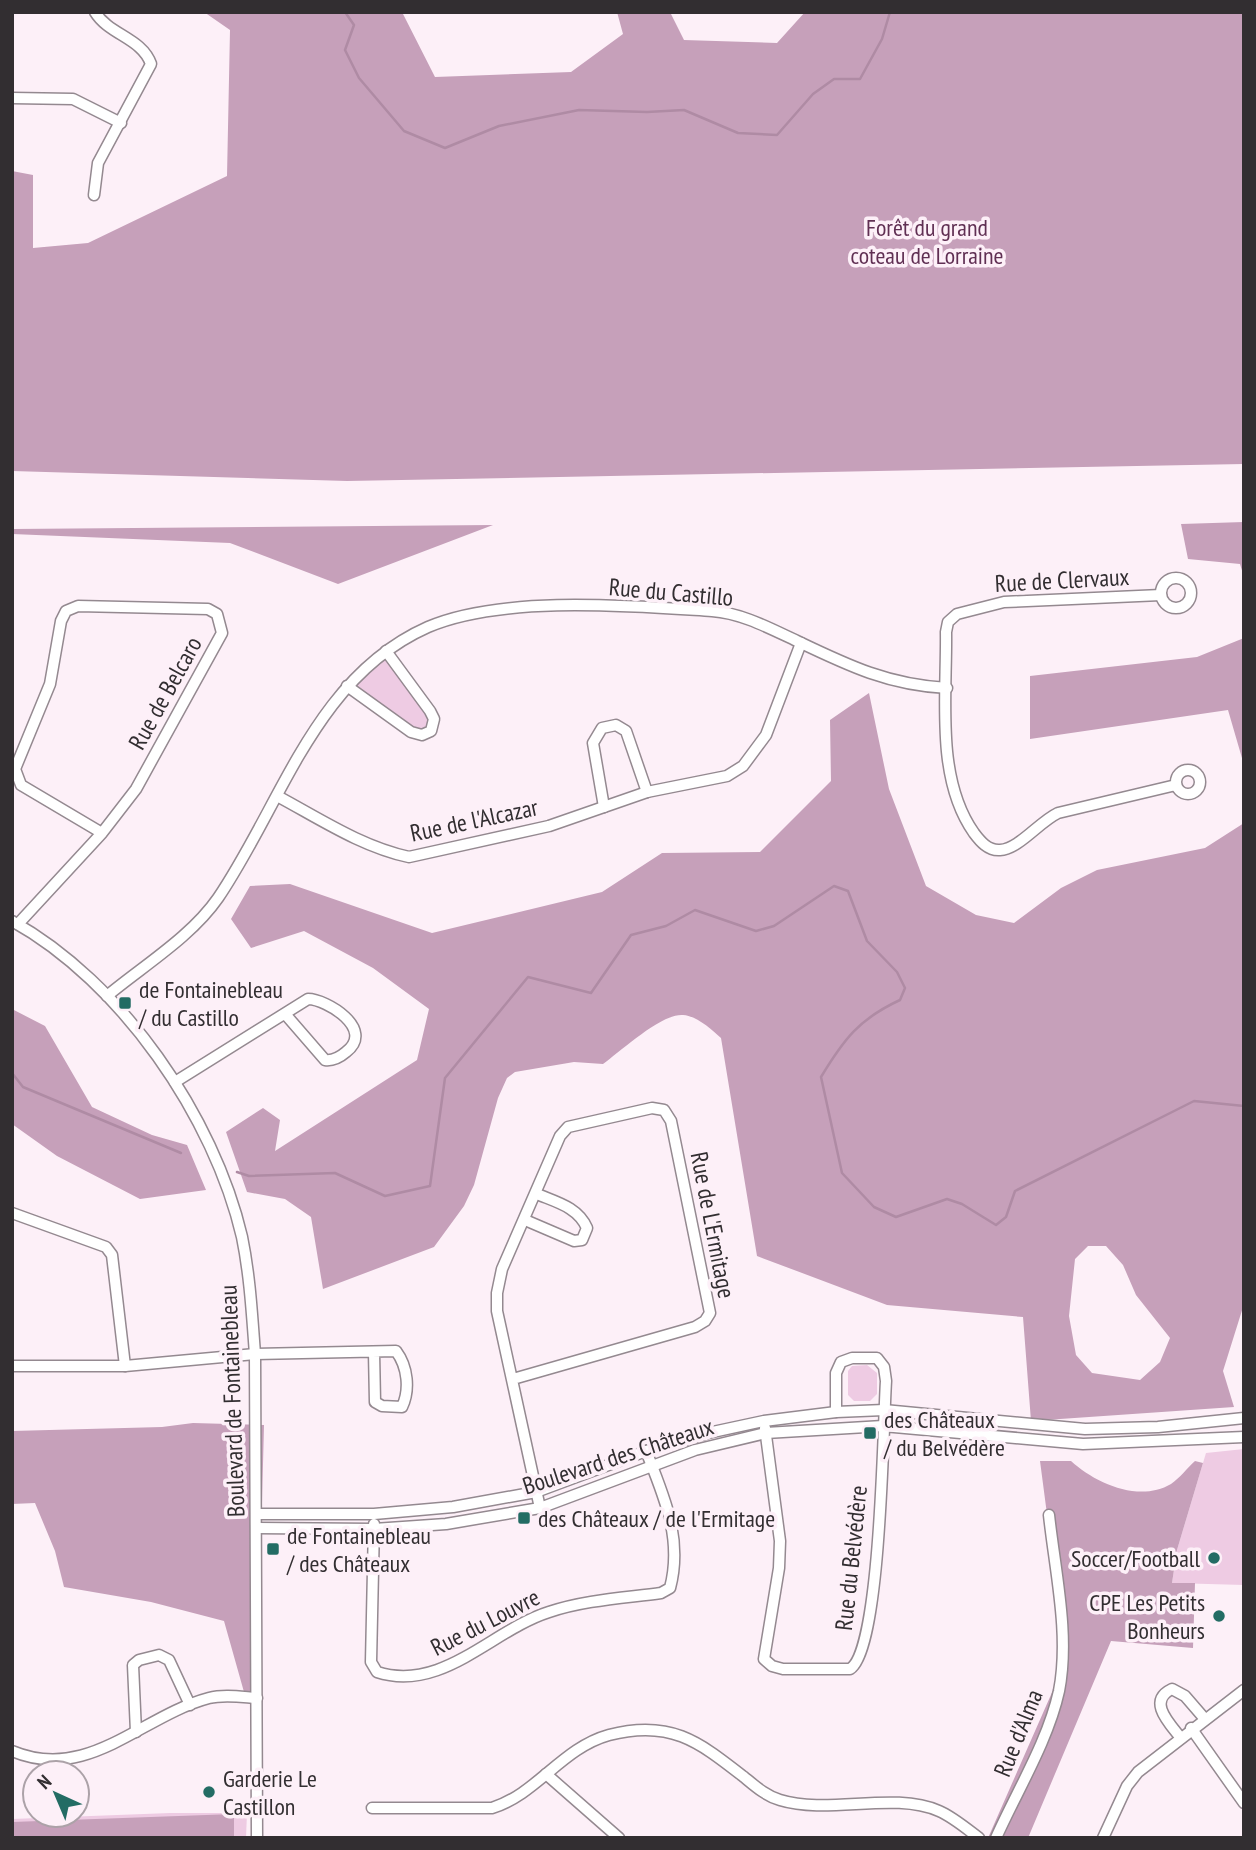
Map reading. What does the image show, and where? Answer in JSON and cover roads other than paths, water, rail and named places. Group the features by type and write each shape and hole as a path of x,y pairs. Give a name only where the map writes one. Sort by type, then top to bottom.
{"street":[{"path":"94,195 98,163 151,64 143,50 105,24 95,12"},
{"path":"12,97 73,99 121,123"},
{"name":"Rue de Clervaux","path":"1161,596 1004,602 957,614 948,622 946,632 948,762 959,804 982,843 996,851 1019,842 1041,822 1058,813 1176,785"},
{"name":"Rue du Castillo","path":"107,996 191,928 217,900 279,797 310,734 347,686 387,651 429,627 473,615 592,606 717,611 761,624 879,678 903,685 947,688"},
{"name":"Rue de Belcaro","path":"15,923 102,833 136,789 222,632 217,614 208,609 79,607 66,611 61,621 50,684 15,769 15,777 21,785 102,833"},
{"name":"Rue de l'Alcazar","path":"279,797 362,841 387,852 409,857 549,826 647,792 727,776 743,766 766,735 801,643"},
{"path":"347,686 411,733 422,735 431,731 435,719 387,651"},
{"path":"604,807 593,743 602,728 616,725 626,731 647,792"},
{"name":"Boulevard de Fontainebleau","path":"15,923 62,956 107,996 175,1082 200,1126 223,1178 241,1236 251,1287 255,1354 257,1838"},
{"path":"175,1082 308,999 315,999 353,1026 357,1042 340,1057 325,1060 286,1015"},
{"name":"Rue de L'Ermitage","path":"513,1379 695,1327 705,1321 710,1313 671,1121 664,1110 652,1108 568,1127 560,1136 537,1194 502,1269 497,1293 497,1311 540,1508"},
{"path":"525,1220 574,1241 582,1240 587,1228 583,1218 574,1210 537,1194"},
{"path":"12,1213 106,1247 112,1255 125,1366"},
{"path":"12,1366 125,1366 255,1354 396,1351 403,1360 408,1394 402,1407 382,1406 375,1402 374,1352"},
{"path":"836,1412 836,1373 841,1362 852,1358 877,1358 884,1367 884,1410"},
{"name":"Boulevard des Châteaux","path":"257,1514 374,1514 453,1507 536,1492 646,1451 764,1421 836,1412 884,1410 1085,1429 1158,1427 1244,1418"},
{"name":"Rue du Belvédère","path":"764,1421 780,1541 779,1568 764,1659 772,1666 783,1669 850,1669 857,1665 862,1656 878,1554 884,1410"},
{"name":"Boulevard des Châteaux","path":"257,1528 374,1529 446,1524 540,1508 695,1450 766,1433 883,1426 1083,1444 1244,1437"},
{"name":"Rue du Louvre","path":"374,1514 370,1662 377,1672 390,1676 418,1676 440,1670 546,1612 569,1606 661,1593 670,1588 676,1543 669,1511 646,1451"},
{"name":"Rue d'Alma","path":"996,1838 1049,1723 1059,1691 1061,1634 1049,1515"},
{"path":"136,1732 132,1665 139,1660 159,1655 169,1660 190,1705"},
{"path":"1180,1737 1160,1712 1161,1699 1166,1692 1172,1689 1179,1691 1204,1718"},
{"path":"1103,1838 1127,1786 1138,1772 1191,1728 1244,1690"},
{"path":"12,1751 48,1761 84,1755 210,1698 257,1698"},
{"path":"1191,1728 1244,1802"},
{"path":"372,1808 492,1808 511,1802 568,1754 609,1735 652,1731 680,1734 700,1742 763,1792 780,1800 818,1805 911,1805 939,1811 979,1838"},
{"path":"546,1774 619,1838"}],"waterway":[{"path":"345,12 354,25 345,50 359,78 404,131 445,148 499,126 579,110 684,110 738,133 777,135 813,94 834,79 860,79 882,39 890,12"},
{"path":"237,1172 249,1176 335,1173 385,1196 430,1186 445,1078 528,977 591,993 631,935 666,926 695,910 756,931 774,926 834,886 848,891 867,941 897,972 905,988 900,1000 854,1031 821,1077 842,1173 874,1207 896,1217 947,1199 962,1204 996,1225 1006,1217 1015,1191 1194,1101 1244,1106"},
{"path":"12,1073 23,1087 181,1153"}],"place":[{"name":"de Fontainebleau / du Castillo","path":"125,1003"},
{"name":"des Châteaux / du Belvédère","path":"870,1433"},
{"name":"des Châteaux / de l'Ermitage","path":"524,1518"},
{"name":"de Fontainebleau / des Châteaux","path":"273,1549"},
{"name":"Soccer/Football","path":"1214,1558"},
{"name":"CPE Les Petits Bonheurs","path":"1219,1616"},
{"name":"Garderie Le Castillon","path":"209,1792"}],"park label":[{"name":"Forêt du grand coteau de Lorraine","path":"927,241"}]}
